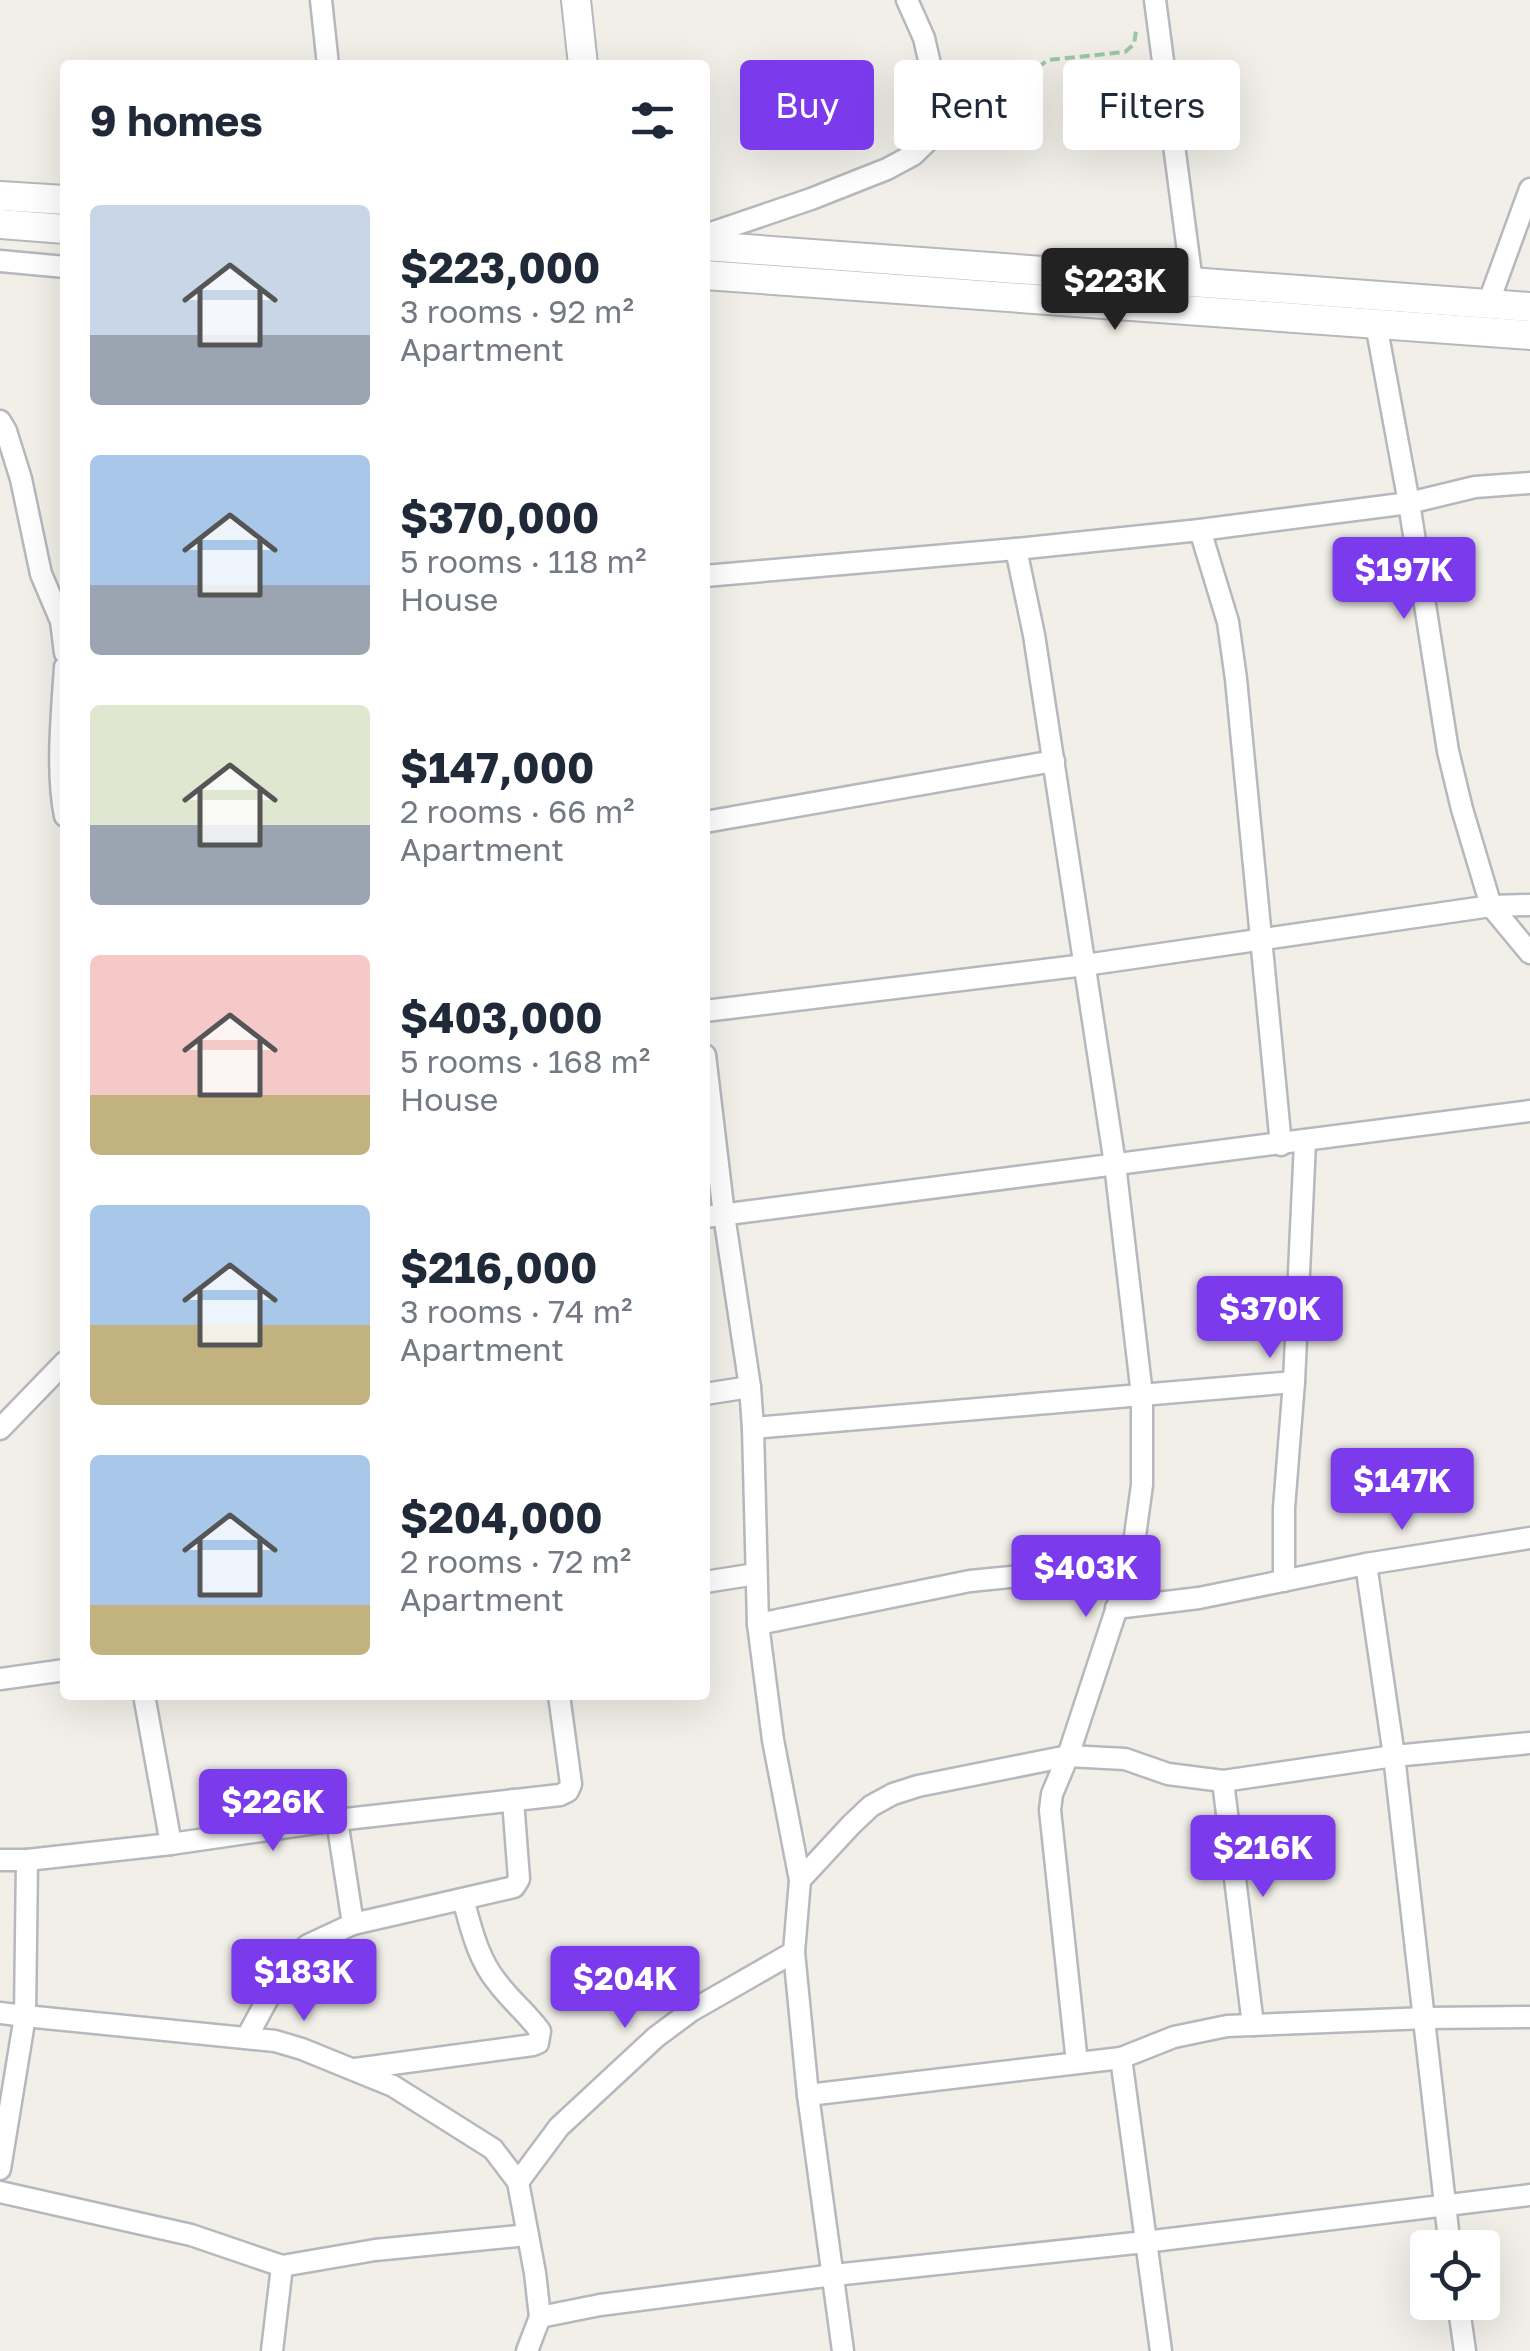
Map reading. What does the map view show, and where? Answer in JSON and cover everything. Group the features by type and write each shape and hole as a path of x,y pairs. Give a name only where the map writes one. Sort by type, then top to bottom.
{"street":[{"path":"321,0 327,60"},
{"path":"576,0 582,60"},
{"path":"907,0 929,60"},
{"path":"1155,0 1192,282"},
{"path":"710,233 887,169 918,150"},
{"path":"1488,304 1530,188"},
{"path":"0,196 60,200"},
{"path":"0,224 60,229"},
{"path":"710,246 1530,307"},
{"path":"0,260 60,266"},
{"path":"710,274 1530,335"},
{"path":"1376,324 1410,503 1448,751 1491,906 1530,953"},
{"path":"2,428 20,479 41,574 60,614"},
{"path":"710,576 1200,530 1410,503 1476,487 1530,483"},
{"path":"1200,530 1228,622 1236,679 1281,1144"},
{"path":"1016,550 1034,635 1086,966 1115,1164 1142,1395 1142,1485 1130,1565 1052,1794 1050,1810 1077,2063"},
{"path":"710,821 1054,760"},
{"path":"710,1009 1086,966 1491,906 1530,905"},
{"path":"714,1216 1530,1111"},
{"path":"1284,1581 1284,1508 1305,1142"},
{"path":"710,1144 714,1216 750,1388 758,1624 800,1880 794,1952 808,2095 843,2351"},
{"path":"0,1430 60,1367"},
{"path":"753,1428 1294,1382"},
{"path":"710,1393 750,1388"},
{"path":"1116,1608 1199,1598 1366,1564 1530,1538"},
{"path":"1366,1564 1394,1756 1447,2230"},
{"path":"758,1624 970,1581 1130,1565"},
{"path":"710,1581 756,1574"},
{"path":"0,1679 60,1671"},
{"path":"145,1700 170,1844"},
{"path":"0,1860 170,1844 560,1795 568,1792 571,1784 560,1700"},
{"path":"800,1880 871,1806 893,1794 1068,1756 1125,1760 1168,1774 1223,1782 1394,1756 1530,1743"},
{"path":"1223,1782 1253,2026"},
{"path":"247,2036 291,1961 308,1944 353,1924 514,1887 520,1879 513,1800"},
{"path":"337,1820 353,1924"},
{"path":"0,2169 24,2016 27,1860"},
{"path":"352,2069 533,2046 538,2042 540,2031 486,1967 463,1900"},
{"path":"518,2182 560,2128 656,2036 691,2011 794,1952"},
{"path":"0,2013 247,2036 288,2045 393,2086 482,2140 494,2149 518,2182 540,2317 527,2351"},
{"path":"808,2095 1121,2058 1174,2037 1227,2026 1530,2017"},
{"path":"1121,2058 1161,2351"},
{"path":"0,2192 192,2235 282,2266 375,2250 528,2235"},
{"path":"540,2317 600,2305 834,2274 1530,2196"},
{"path":"272,2351 282,2266"},
{"path":"1460,2320 1464,2351"}],"path":[{"path":"1043,64 1126,52 1134,44 1137,27"}]}
